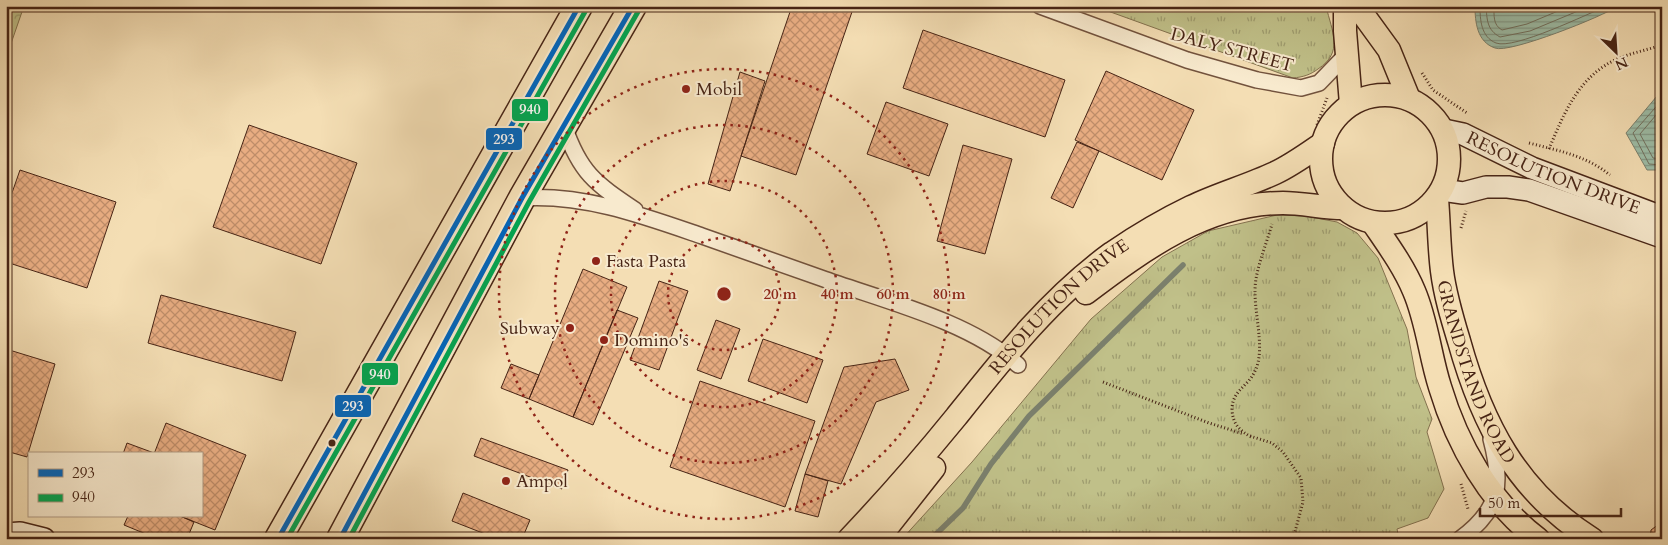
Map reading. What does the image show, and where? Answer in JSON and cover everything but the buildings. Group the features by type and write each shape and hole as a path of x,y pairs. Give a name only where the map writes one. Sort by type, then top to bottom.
{"highway":[{"path":"278,539 579,6"},
{"path":"340,539 522,198 633,6"}],"main road":[{"path":"1345,6 1345,31 1352,104"},
{"path":"1357,6 1389,50 1405,64 1409,99"},
{"path":"1383,95 1409,99 1423,106 1435,117 1444,130 1449,145 1448,176 1439,194 1424,211 1408,219 1391,223 1373,223 1357,217 1343,208 1332,196 1324,180 1320,161 1319,135 1329,128 1339,114 1352,104 1370,96 1383,95"},
{"name":"RESOLUTION DRIVE","path":"878,539 1058,298 1128,243 1191,207 1274,174 1297,162 1319,135"},
{"name":"GRANDSTAND ROAD","path":"1439,194 1442,271 1450,309 1471,385 1485,418 1502,449 1525,483 1552,509 1592,539"},
{"name":"RESOLUTION DRIVE","path":"849,539 1012,360 1085,294 1150,247 1178,231 1233,208 1283,203 1343,208"},
{"name":"GRANDSTAND ROAD","path":"1373,223 1397,257 1415,292 1440,388 1459,435 1495,499 1538,539"}],"street":[{"name":"DALY STREET","path":"1040,6 1187,60 1257,80 1301,88 1319,83 1348,53"},
{"path":"564,126 576,157 588,176 643,215"},
{"name":"RESOLUTION DRIVE","path":"1444,130 1464,134 1532,168 1662,218"},
{"name":"RESOLUTION DRIVE","path":"1439,194 1464,193 1486,187 1529,190 1662,237"},
{"path":"522,198 549,196 575,199 643,215 948,323 1012,360"},
{"path":"1460,539 1477,526 1495,499 1499,480 1496,459 1485,418"},
{"path":"6,534 20,534 44,539"}],"path":[{"path":"6,29 11,6"},
{"path":"1522,141 1549,148 1566,107 1582,86 1599,69 1618,59 1662,46"},
{"path":"1405,64 1433,90 1470,116"},
{"path":"1319,135 1320,120 1331,85 1350,76"},
{"path":"1250,436 1240,430 1234,422 1232,408 1236,392 1255,372 1259,355 1256,280 1273,218"},
{"path":"1104,382 1208,423 1272,443 1283,452 1300,478 1303,502 1293,539"},
{"path":"1459,476 1466,505 1477,526"}],"green space":[{"path":"6,6 24,6 6,58"},
{"path":"1094,6 1326,6 1333,33 1334,48 1331,56 1318,69 1312,73 1293,78"},
{"path":"1277,215 1306,216 1337,222 1357,233 1378,258 1407,329 1416,377 1432,419 1427,432 1444,489 1428,518 1397,529 1399,539 902,539 972,462 1091,319 1162,257 1208,231"}],"water":[{"path":"1475,6 1618,6 1595,18 1536,40 1504,48 1495,48 1484,41 1478,31"},
{"path":"1662,95 1662,170 1647,170 1626,133 1657,96"}],"waterway":[{"path":"931,539 963,508 991,464 1029,416 1183,265"}],"transit line":[{"name":"293","path":"278,539 579,6"},
{"name":"293","path":"340,539 522,198 633,6"},
{"name":"940","path":"287,539 586,10"},
{"name":"940","path":"349,539 529,202 639,10"}],"place":[{"name":"Mobil","path":"686,89"},
{"name":"Fasta Pasta","path":"596,261"},
{"name":"Subway","path":"570,328"},
{"name":"Domino's","path":"604,340"},
{"name":"Ampol","path":"506,481"}]}
